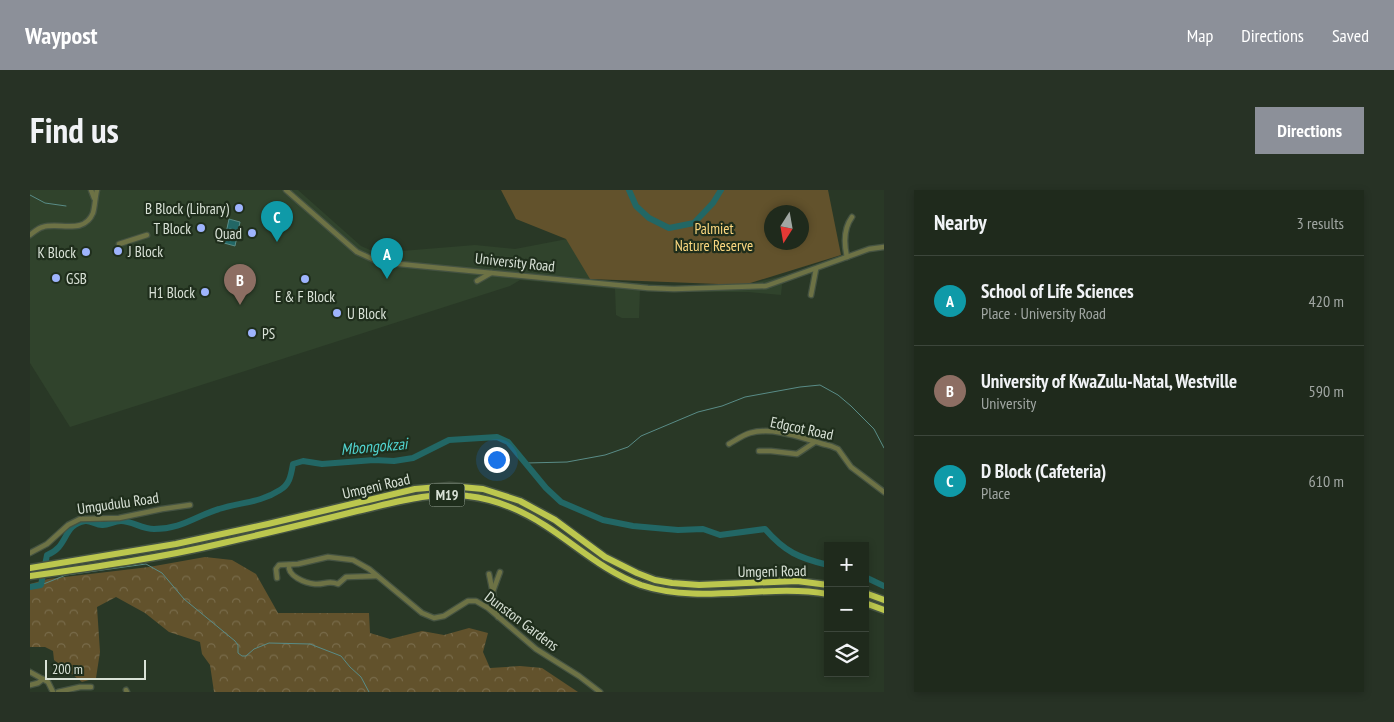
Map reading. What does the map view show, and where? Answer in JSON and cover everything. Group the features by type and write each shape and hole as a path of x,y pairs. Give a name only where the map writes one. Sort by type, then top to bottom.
{"highway":[{"name":"Umgeni Road","path":"30,568 176,544 415,489 450,486 483,489 520,501 555,520 619,565 655,580 685,585 797,581 824,584"},
{"name":"Umgeni Road","path":"30,576 172,554 415,498 451,495 469,496 493,502 528,515 608,570 658,589 703,594 783,591 824,594"},
{"path":"869,594 884,600"},
{"path":"869,604 884,610"}],"street":[{"path":"91,190 95,199"},
{"path":"30,235 43,227 54,225 72,227 88,220 92,214 97,190"},
{"name":"University Road","path":"286,190 357,252 371,259 388,263 491,273 660,289 766,286 870,249 884,247"},
{"path":"847,257 846,230 852,217"},
{"path":"119,244 147,235"},
{"path":"811,296 816,268"},
{"path":"477,281 491,273"},
{"name":"Edgcot Road","path":"729,444 750,433 768,432 781,433 838,449 851,467 884,492"},
{"path":"759,451 797,454 815,442"},
{"name":"Umgudulu Road","path":"30,553 47,544 68,525 80,519 119,518 190,505"},
{"name":"Dunston Gardens","path":"288,564 298,564 320,558 339,557 362,565 413,608 428,617 441,617 465,602 472,600 484,605 536,649 600,692"},
{"path":"276,578 277,567 282,564 288,564 291,574 315,584 331,581 338,584 346,577 377,576"},
{"path":"493,591 500,572"},
{"path":"489,574 499,618"},
{"path":"30,672 50,684 53,692"},
{"path":"30,685 38,683 43,679"},
{"path":"58,692 80,687 91,687"}],"shaded area":[{"path":"30,190 298,190 361,246 377,253 475,245 515,249 567,239 591,279 667,286 744,285 783,276 781,295 748,292 672,292 640,289 639,318 622,318 616,315 615,289 520,280 510,286 70,427 30,363"}],"green space":[{"name":"Palmiet Nature Reserve","path":"501,190 828,190 841,255 744,285 590,279 566,239 516,219"},
{"path":"205,557 232,560 256,574 278,613 369,613 370,633 390,639 422,631 444,635 469,628 488,633 483,652 490,668 520,666 542,668 578,692 214,692 210,665 202,654 200,642 169,632 145,613 116,597 97,607 100,652 96,678 82,682 54,660 53,651 45,647 30,647 30,584 48,579 149,567"}],"water":[{"path":"229,219 240,222 235,246 224,243"}],"waterway":[{"path":"629,190 636,206 649,218 669,228 694,223 713,203 721,190"},
{"path":"30,195 45,203 66,206"},
{"path":"527,463 567,462 605,455 628,447 641,436 698,412 722,406 745,397 820,385 838,395 851,406 874,429 884,448"},
{"name":"Mbongokzai","path":"30,587 41,585 47,555 59,547 72,527 78,523 87,521 103,525 121,521 150,529 173,527 219,509 258,500 273,494 283,488 288,482 293,464 303,461 322,464 374,460 394,461 413,458 449,440 497,437 508,442 546,488 561,502 603,520 633,526 678,530 703,529 720,535 765,529 786,549 801,557 824,564"},
{"path":"41,585 66,575 146,564 162,573 184,599 235,641 238,645 238,653 242,656 246,656 254,649 269,643 310,644 341,656 361,677 369,692"},
{"name":"Mbongokzai","path":"869,579 884,586"}],"place":[{"name":"B Block (Library)","path":"239,208"},
{"name":"T Block","path":"201,228"},
{"name":"Quad","path":"252,233"},
{"name":"D Block (Cafeteria)","path":"277,242"},
{"name":"J Block","path":"118,251"},
{"name":"K Block","path":"86,252"},
{"name":"GSB","path":"56,278"},
{"name":"E & F Block","path":"305,279"},
{"name":"School of Life Sciences","path":"387,279"},
{"name":"H1 Block","path":"205,292"},
{"name":"University of KwaZulu-Natal, Westville","path":"240,305"},
{"name":"U Block","path":"337,313"},
{"name":"PS","path":"252,333"}]}
